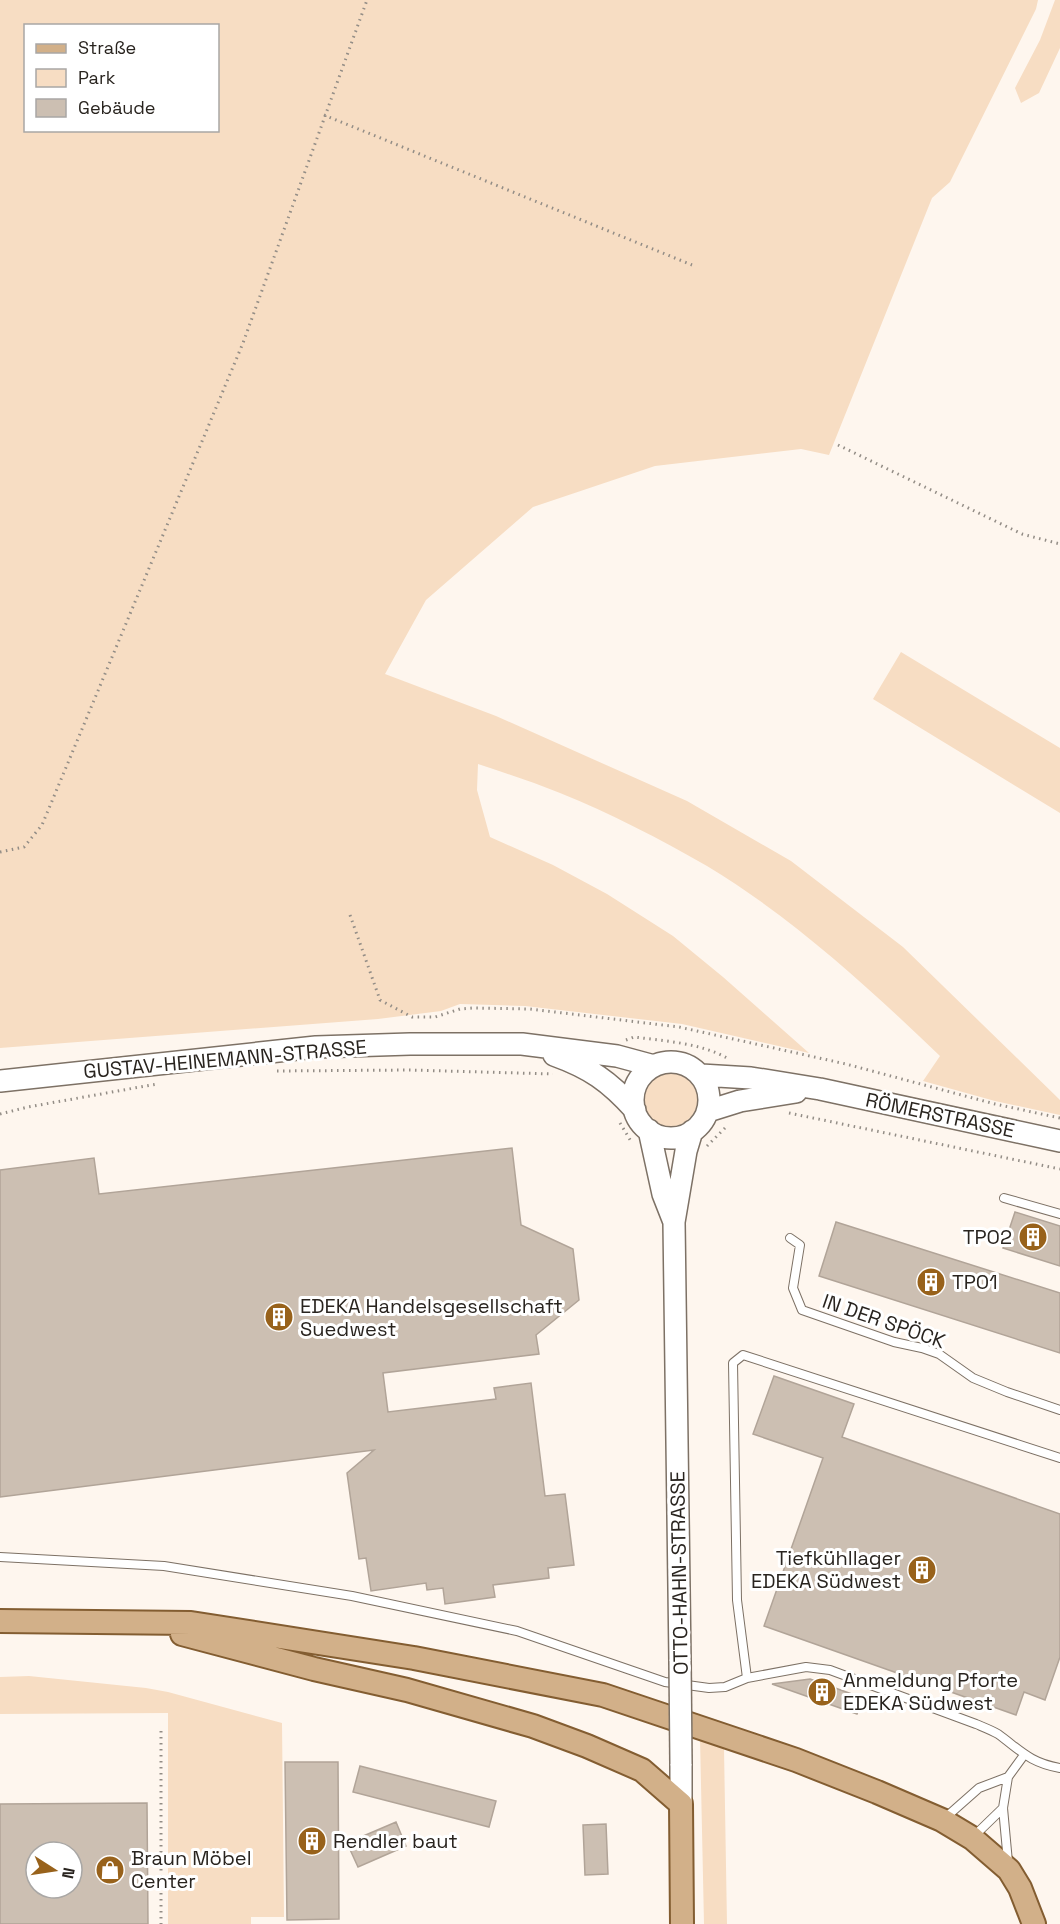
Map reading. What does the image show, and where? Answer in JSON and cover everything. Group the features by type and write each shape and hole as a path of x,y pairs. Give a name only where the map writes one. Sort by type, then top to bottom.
{"main road":[{"path":"0,1621 191,1623 414,1658 603,1695 796,1760 942,1820 972,1838 1009,1870 1020,1888 1034,1924"},
{"path":"143,1623 314,1669 407,1690 532,1726 587,1746 642,1770 681,1804"},
{"name":"OTTO-HAHN-STRASSE","path":"681,1804 682,1924"}],"street":[{"name":"GUSTAV-HEINEMANN-STRASSE","path":"0,1081 316,1047 410,1044 522,1044 617,1056 654,1066"},
{"name":"GUSTAV-HEINEMANN-STRASSE","path":"522,1044 575,1062 606,1081 627,1115"},
{"path":"666,1062 679,1062 691,1066 707,1086 710,1098 699,1139 668,1138 649,1130 640,1121 627,1115 636,1084 643,1073 654,1066 666,1062"},
{"name":"RÖMERSTRASSE","path":"700,1075 751,1078 820,1089 1060,1141"},
{"name":"RÖMERSTRASSE","path":"708,1111 741,1108 820,1089"},
{"name":"OTTO-HAHN-STRASSE","path":"649,1130 663,1194 674,1222"},
{"name":"OTTO-HAHN-STRASSE","path":"681,1804 674,1222 686,1151 699,1139"}],"lane":[{"path":"1004,1198 1060,1214"},
{"name":"IN DER SPÖCK","path":"790,1238 800,1245 793,1288 802,1311 894,1342 939,1354 973,1378 1060,1410"},
{"path":"747,1678 737,1600 733,1375 733,1363 742,1355 1060,1458"},
{"path":"0,1557 164,1566 352,1596 518,1631 665,1682 709,1688 725,1687 747,1678 806,1667 830,1670 976,1724 996,1733 1024,1755 1050,1766 1060,1767"},
{"path":"1009,1870 1003,1808 1008,1777 1024,1755"},
{"path":"942,1820 979,1788 1008,1777"},
{"path":"972,1838 1003,1808"}],"path":[{"path":"0,852 24,847 42,825 243,343 367,0"},
{"path":"324,115 692,265"},
{"path":"838,445 1022,534 1060,544"},
{"path":"350,915 380,1000 412,1017 435,1017 460,1009 473,1008 530,1010 679,1027 846,1064 995,1104 1060,1118"},
{"path":"617,1056 623,1042 634,1037 691,1046 714,1051 731,1060 735,1077"},
{"path":"278,1071 410,1070 560,1074"},
{"path":"0,1114 167,1082"},
{"path":"699,1139 724,1127 741,1108"},
{"path":"786,1113 1060,1169"},
{"path":"627,1115 626,1130 635,1150"},
{"path":"161,1731 161,1924"}],"green space":[{"path":"0,0 1038,0 1036,9 950,182 932,198 829,455 801,449 655,466 533,507 426,600 385,674 496,716 687,801 791,861 903,947 1060,1100 1060,1115 995,1101 923,1081 940,1056 857,979 770,908 707,866 635,827 560,793 478,764 477,790 490,837 553,865 607,894 673,936 809,1053 682,1024 525,1006 460,1004 441,1011 378,1019 0,1048"},
{"path":"1055,0 1060,0 1060,48 1039,93 1021,103 1015,88 1040,40"},
{"path":"901,652 1060,748 1060,813 873,699"},
{"path":"663,1069 675,1069 690,1077 698,1092 698,1104 690,1119 675,1127 663,1127 648,1119 640,1104 640,1092 648,1077"},
{"path":"29,1676 168,1692 282,1723 284,1917 251,1917 251,1924 168,1924 168,1713 0,1714 0,1677"},
{"path":"700,1737 724,1748 727,1924 704,1924"}],"building":[{"name":"EDEKA Handelsgesellschaft Suedwest","path":"512,1148 521,1225 573,1249 579,1300 536,1335 539,1354 383,1373 388,1412 496,1399 494,1388 531,1383 545,1496 565,1494 574,1565 548,1568 549,1578 493,1585 495,1597 445,1604 443,1588 427,1590 426,1583 371,1591 366,1558 359,1559 347,1473 374,1450 0,1497 0,1170 94,1158 99,1194"},
{"name":"TPO2","path":"1015,1212 1060,1226 1060,1266 1003,1248"},
{"name":"TPO1","path":"836,1222 1060,1293 1060,1353 819,1276"},
{"name":"Tiefkühllager EDEKA Südwest","path":"774,1376 854,1404 842,1437 1060,1514 1060,1657 1045,1700 1024,1692 1016,1715 764,1626 823,1458 753,1434"},
{"name":"Anmeldung Pforte EDEKA Südwest","path":"810,1679 863,1698 857,1714 772,1684"},
{"name":"Rendler baut","path":"285,1762 338,1762 339,1919 287,1920"},
{"path":"360,1766 496,1801 489,1827 353,1792"},
{"name":"Braun Möbel Center","path":"147,1803 148,1924 0,1924 0,1804"},
{"path":"396,1822 406,1846 358,1867 347,1843"},
{"path":"606,1824 608,1874 585,1875 583,1825"}],"place":[{"name":"TPO2","path":"1033,1237"},
{"name":"TPO1","path":"931,1282"},
{"name":"EDEKA Handelsgesellschaft Suedwest","path":"279,1317"},
{"name":"Tiefkühllager EDEKA Südwest","path":"922,1570"},
{"name":"Anmeldung Pforte EDEKA Südwest","path":"822,1692"},
{"name":"Rendler baut","path":"312,1841"},
{"name":"Braun Möbel Center","path":"110,1870"}]}
